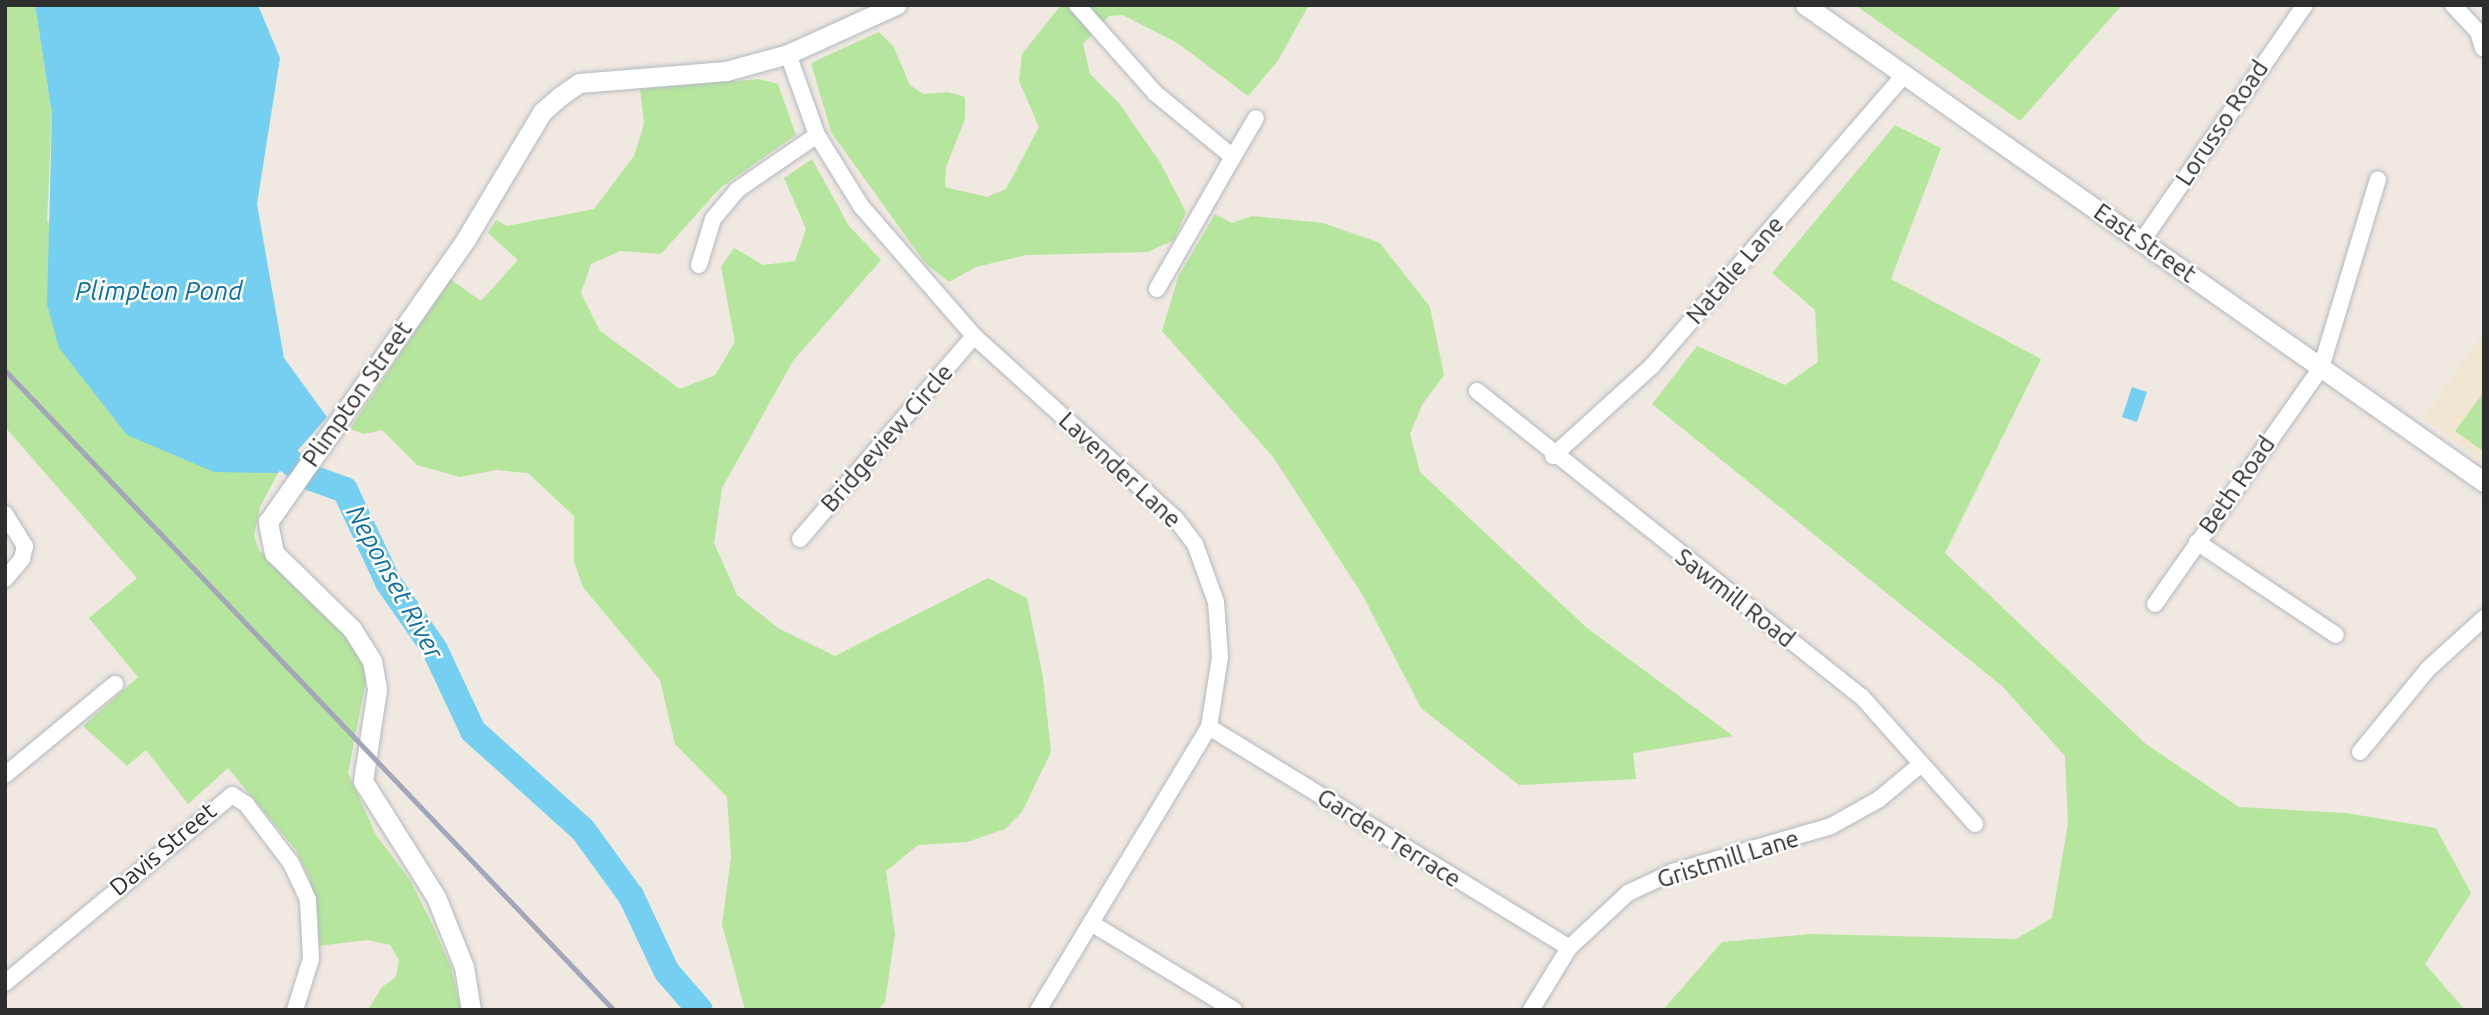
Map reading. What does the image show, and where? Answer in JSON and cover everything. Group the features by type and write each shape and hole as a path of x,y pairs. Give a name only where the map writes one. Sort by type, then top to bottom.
{"street":[{"name":"Plimpton Street","path":"471,1010 464,967 436,897 365,787 364,751 377,689 372,661 352,629 268,542 268,522 466,239 542,112 559,97 579,83 726,71 788,54 896,5"},
{"path":"1077,5 1155,93 1233,157"},
{"name":"East Street","path":"1805,5 2484,482"},
{"name":"Lorusso Road","path":"2141,242 2305,5"},
{"path":"2453,5 2478,32 2483,48"},
{"name":"Lavender Lane","path":"788,54 817,135 861,206 974,336 1153,494 1195,544 1219,629 1209,727 1038,1010"},
{"name":"Natalie Lane","path":"1553,456 1652,366 1905,74"},
{"path":"1157,289 1256,118"},
{"path":"699,265 713,219 737,190 817,135"},
{"name":"Beth Road","path":"2155,604 2320,368 2378,179"},
{"name":"Bridgeview Circle","path":"800,539 974,336"},
{"name":"Sawmill Road","path":"1477,391 1553,456 1862,697 1975,824"},
{"path":"5,514 22,538 22,559 5,579"},
{"path":"2197,542 2336,635"},
{"path":"2360,752 2428,669 2484,618"},
{"path":"5,775 115,684"},
{"name":"Garden Terrace","path":"1209,727 1569,948"},
{"name":"Gristmill Lane","path":"1531,1010 1569,948 1628,892 1673,872 1831,826 1878,800 1920,765"},
{"name":"Davis Street","path":"5,983 232,795 246,804 291,863 308,900 311,959 295,1010"},
{"path":"1091,923 1234,1010"}],"shaded area":[{"path":"2484,332 2484,462 2423,419"}],"green space":[{"path":"5,5 35,5 52,114 47,221 263,472 278,473 260,507 254,536 259,550 355,642 368,671 348,773 376,835 410,880 432,924 451,967 461,1010 368,1010 382,987 396,977 399,960 390,945 368,940 317,946 318,915 309,877 295,849 228,768 188,804 146,750 127,766 83,726 138,677 89,618 137,578 5,427"},
{"path":"1061,5 1309,5 1277,62 1248,96 1179,44 1123,15 1109,16 1083,44 1090,74 1118,102 1160,162 1186,212 1174,240 1148,252 1026,255 976,267 949,282 925,263 831,132 811,63 879,32 893,46 910,85 923,94 948,92 965,97 965,119 946,167 945,187 987,197 1006,189 1039,127 1019,81 1022,54"},
{"path":"1855,5 2122,5 2020,121"},
{"path":"759,79 778,84 796,135 720,188 661,254 620,251 591,264 581,293 600,331 680,389 715,375 735,342 721,267 734,248 763,265 795,261 806,229 784,178 812,159 849,226 881,260 793,361 722,488 714,543 737,595 778,628 835,656 988,578 1027,598 1043,677 1051,752 1022,812 1005,829 967,842 918,845 886,871 895,934 885,1002 878,1010 745,1010 722,924 731,857 727,797 675,744 660,680 583,587 574,562 574,516 528,473 496,470 460,477 417,465 382,430 364,434 350,429 450,279 481,301 518,260 488,233 496,220 507,226 594,209 634,156 644,124 640,89"},
{"path":"1895,125 1941,148 1891,279 2041,359 1945,553 2146,744 2239,807 2346,813 2436,828 2471,893 2425,964 2465,1010 1663,1010 1722,942 1810,934 2016,939 2052,918 2068,823 2065,756 2002,686 1652,404 1697,346 1785,385 1818,362 1815,310 1772,273"},
{"path":"1215,214 1232,223 1252,216 1323,223 1380,243 1430,307 1444,375 1422,405 1410,434 1420,472 1587,628 1733,736 1633,753 1636,779 1519,785 1421,708 1362,594 1273,457 1162,331 1178,277"},
{"path":"2484,392 2484,452 2455,431"}],"water":[{"name":"Plimpton Pond","path":"35,5 258,5 280,58 257,204 284,358 327,417 278,473 214,472 127,435 59,348 47,304 52,114"},
{"path":"2132,387 2147,392 2137,422 2122,417"}],"waterway":[{"name":"Neponset River","path":"261,440 312,478 345,490 388,582 435,650 473,731 583,830 631,896 667,972 700,1010"}],"railway":[{"path":"5,370 614,1010"}]}
